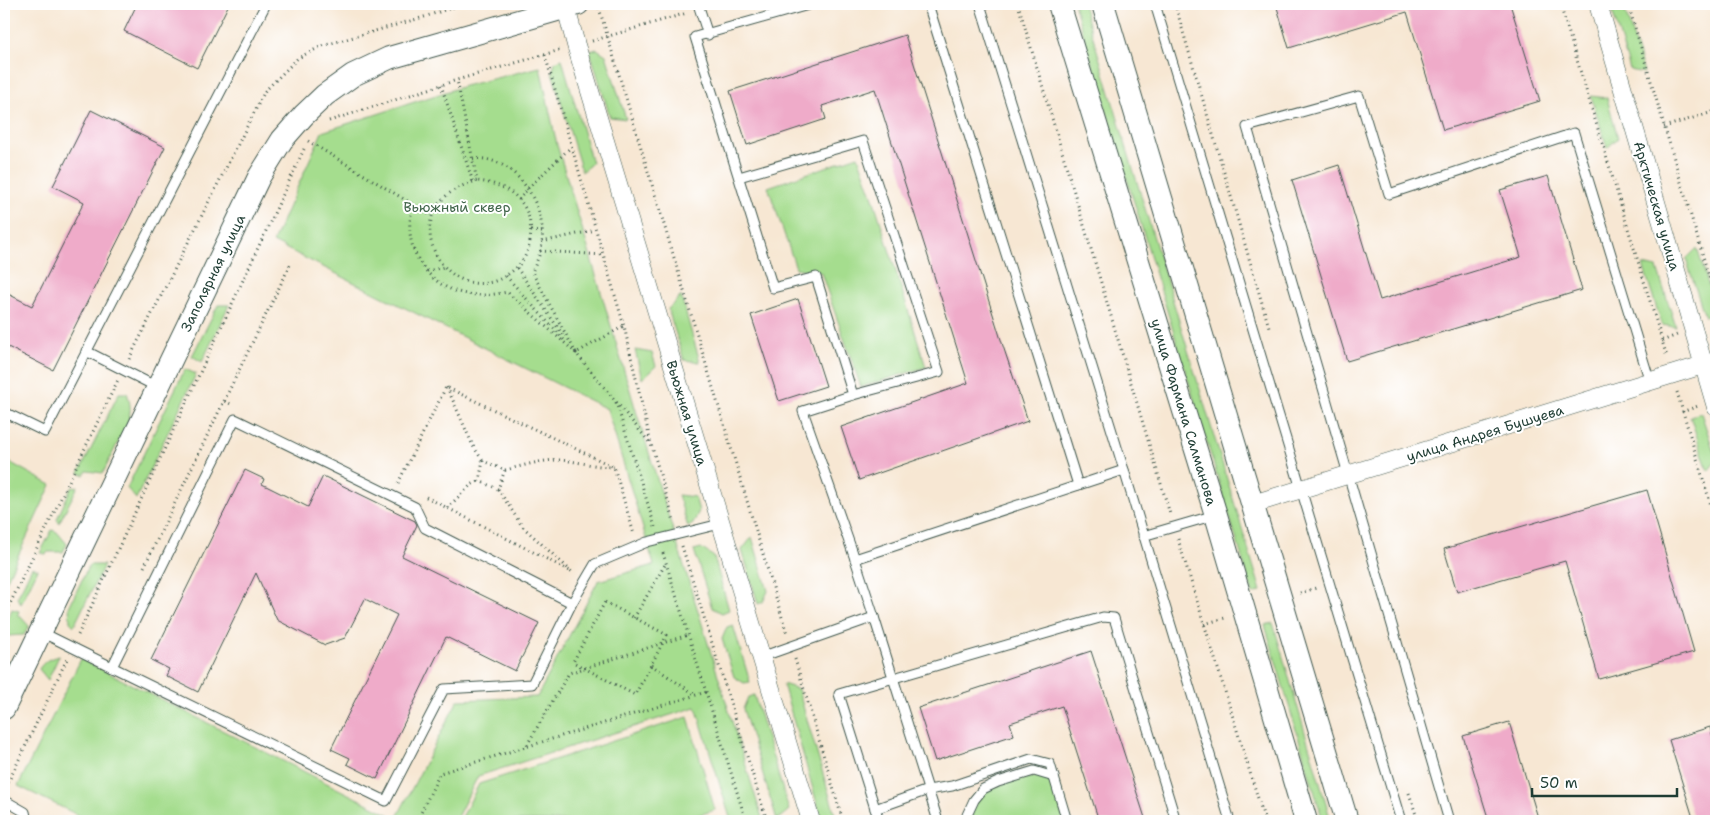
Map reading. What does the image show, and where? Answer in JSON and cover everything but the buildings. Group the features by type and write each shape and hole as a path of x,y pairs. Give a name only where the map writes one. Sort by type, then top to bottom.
{"street":[{"name":"улица Фармана Салманова","path":"1059,4 1216,515 1306,821"},
{"path":"1104,4 1347,821"},
{"name":"Арктическая улица","path":"1598,4 1710,363 1716,408"},
{"name":"Вьюжная улица","path":"570,5 576,45 811,821"},
{"name":"Заполярная улица","path":"4,708 260,177 282,140 325,96 353,75 389,58 570,5"},
{"name":"улица Андрея Бушуева","path":"1253,504 1710,363"}],"lane":[{"path":"4,412 45,432 266,4"},
{"path":"812,4 695,37 772,288 816,277 852,395"},
{"path":"928,4 1078,486"},
{"path":"980,4 1230,821"},
{"path":"1155,4 1301,489 1328,585 1401,821"},
{"path":"699,6 708,34"},
{"path":"1449,821 1247,128 1359,96 1389,194 1574,134 1650,382"},
{"path":"738,177 863,141 939,372 852,395 803,411 894,677 938,821"},
{"path":"86,351 158,388"},
{"path":"112,668 235,419 415,508 424,528 572,603"},
{"path":"855,559 1124,470"},
{"path":"1143,536 1216,515"},
{"path":"40,631 386,801 444,689 532,684 572,603 595,564 659,539 720,524"},
{"path":"761,657 874,617"},
{"path":"879,821 839,694 1103,617 1114,618 1176,821"},
{"path":"875,808 928,790 952,786 1031,759 1050,764 1067,821"},
{"path":"968,821 967,815 974,800 983,789 998,782 1034,771 1054,778"},
{"path":"4,800 25,812 27,821"}],"path":[{"path":"4,616 123,370 264,91 298,58 322,46 463,4"},
{"path":"598,4 843,821"},
{"path":"1018,4 1174,527 1265,821"},
{"path":"1175,4 1271,334"},
{"path":"1560,4 1716,522"},
{"path":"1628,4 1716,300"},
{"path":"327,122 699,6"},
{"path":"545,55 624,326 651,444 767,821"},
{"path":"457,80 475,181"},
{"path":"441,85 475,181"},
{"path":"1664,126 1716,111"},
{"path":"4,792 308,140 314,134"},
{"path":"308,140 432,216"},
{"path":"519,200 528,188 571,147"},
{"path":"466,160 487,160 506,168 519,176 528,188 541,217 542,232 542,242 532,272 576,353"},
{"path":"475,181 491,182 504,186 515,194 519,200 524,205 529,217 531,230 530,244 525,257 517,268 506,276 480,283 467,281 454,275 444,267 436,256 431,243 430,229 432,216 438,204 448,193 459,186 475,181"},
{"path":"414,205 409,227 411,244 418,259 437,282 451,290 469,295 507,292 576,353"},
{"path":"531,230 542,232"},
{"path":"542,242 596,230"},
{"path":"540,250 604,255"},
{"path":"142,571 290,265"},
{"path":"427,271 444,267"},
{"path":"517,268 576,353"},
{"path":"506,276 576,353 651,444"},
{"path":"576,353 624,326"},
{"path":"446,387 473,446 483,461 505,470 541,461 560,460 599,467 614,467"},
{"path":"446,387 614,467 638,547"},
{"path":"398,484 446,387"},
{"path":"224,401 242,409"},
{"path":"616,402 746,821"},
{"path":"479,481 483,461"},
{"path":"498,489 505,470"},
{"path":"389,479 406,488"},
{"path":"422,496 572,572 522,526 498,489 479,481 471,485 447,508"},
{"path":"634,618 666,562"},
{"path":"605,602 634,618 667,635 635,694 573,662 605,602"},
{"path":"527,745 569,673 688,635"},
{"path":"651,665 696,695"},
{"path":"417,821 440,773 706,692"},
{"path":"1406,784 1418,821"}],"green space":[{"path":"1074,4 1083,4 1261,591 1253,594"},
{"path":"1610,4 1623,4 1644,73 1630,70"},
{"path":"597,49 606,55 626,119 610,117 590,51"},
{"path":"562,59 592,163 582,172 552,72 555,62"},
{"name":"Вьюжный сквер","path":"540,67 557,145 637,414 763,821 731,821 696,707 478,776 455,821 395,821 458,700 537,697 598,581 654,565 607,409 273,242 322,132 464,86"},
{"path":"1591,96 1607,98 1618,138 1607,148"},
{"path":"858,156 926,367 861,387 821,273 796,268 768,187"},
{"path":"1697,248 1716,310 1716,312 1705,317 1686,259"},
{"path":"1643,265 1657,268 1676,327 1662,325"},
{"path":"681,296 700,362 684,360 668,309"},
{"path":"218,305 229,305 202,362 192,356"},
{"path":"635,350 652,353 656,366 642,379"},
{"path":"185,369 196,374 136,499 127,488"},
{"path":"119,393 127,393 130,404 129,418 103,473 87,471 84,475 79,473"},
{"path":"1701,413 1716,458 1716,461 1708,471 1690,416"},
{"path":"4,459 51,485 4,586"},
{"path":"78,486 59,523 57,519 71,488"},
{"path":"678,495 695,497 699,511 693,524 688,527"},
{"path":"52,530 57,532 67,544 63,552 40,553"},
{"path":"752,537 768,591 763,602 758,604 742,550"},
{"path":"701,548 714,557 729,610 722,613 712,608 694,550"},
{"path":"89,565 104,565 74,626 70,622 69,607"},
{"path":"32,567 38,569 21,604 17,598"},
{"path":"12,609 19,611 18,614 29,626 24,635 7,636 5,640 4,627"},
{"path":"1273,623 1331,821 1323,821 1265,625"},
{"path":"733,625 750,682 744,683 734,677 722,639 727,627"},
{"path":"59,656 48,680 39,669 48,660"},
{"path":"81,659 392,816 390,821 90,821 18,786"},
{"path":"783,684 798,689 837,821 822,821"},
{"path":"754,695 789,810 777,820 743,709 748,697"},
{"path":"688,717 715,810 679,821 460,821 479,784"},
{"path":"1042,776 1052,781 1064,821 972,821 971,818 976,802 988,790 1017,780"}]}
